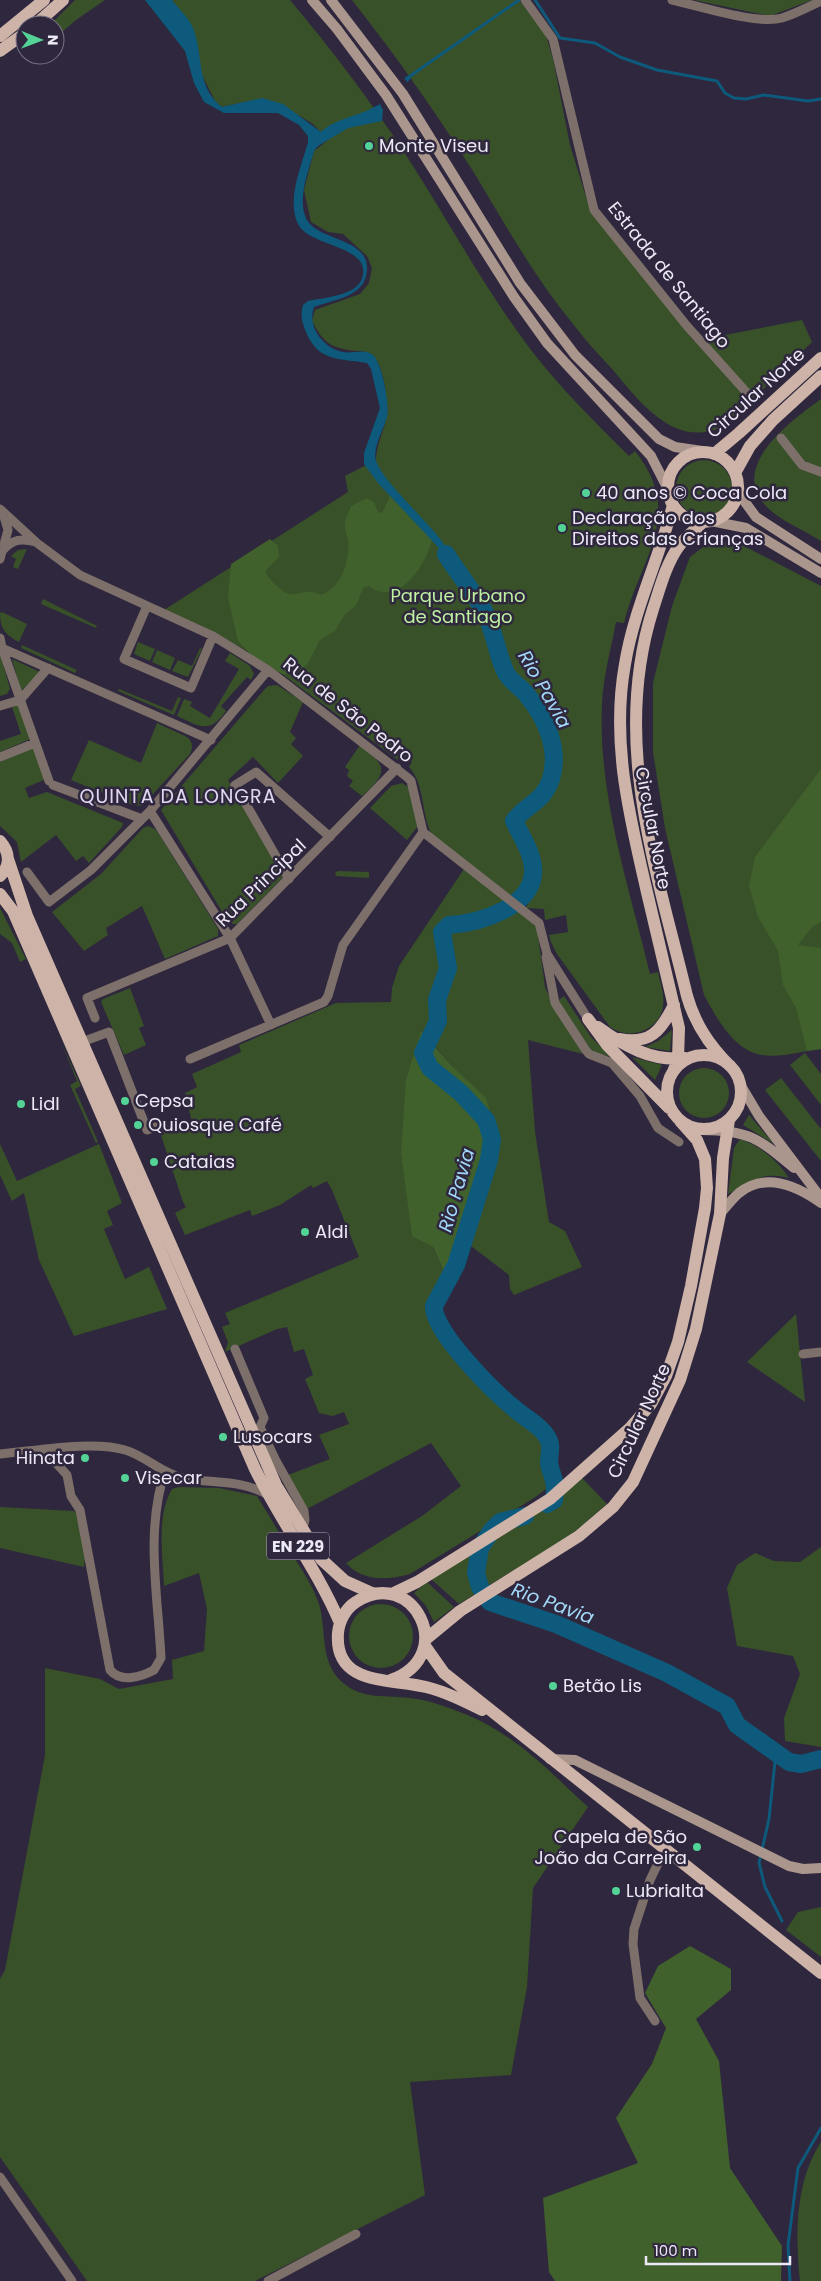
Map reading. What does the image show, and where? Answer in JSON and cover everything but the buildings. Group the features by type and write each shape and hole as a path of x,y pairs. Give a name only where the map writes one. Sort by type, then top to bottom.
{"main road":[{"path":"0,36 44,0"},
{"path":"46,15 63,0"},
{"path":"312,0 337,29 394,106 514,298 547,343 651,456 672,500 689,519 746,528 821,573"},
{"path":"331,0 396,85 520,283 575,355 659,439 674,447 712,453 729,463 737,478 742,498 756,517 821,558"},
{"path":"0,51 15,40"},
{"name":"Circular Norte","path":"712,453 739,434 821,358"},
{"name":"Circular Norte","path":"737,478 750,446 773,420 821,376"},
{"path":"672,500 668,484 671,472 678,463 687,456 698,452 712,453"},
{"path":"707,521 720,518 731,508 738,494 737,478"},
{"name":"Circular Norte","path":"672,500 664,541 650,574 632,631 624,666 620,726 625,795 674,1005 684,1058 673,1072 667,1092 676,1116"},
{"name":"Circular Norte","path":"707,521 686,538 674,555 663,580 648,628 642,651 635,702 636,754 644,815 687,996 702,1033 730,1066"},
{"name":"EN 229","path":"0,841 5,847 27,916 234,1392 276,1485 302,1531 321,1559 345,1581 374,1594 392,1594 410,1603 417,1611 425,1629 425,1643 444,1672 550,1759 821,1973"},
{"path":"0,876 7,866 8,859"},
{"name":"EN 229","path":"1,895 13,911 268,1495 325,1589 340,1624"},
{"path":"615,1039 638,1041 649,1037 664,1024 674,1005"},
{"path":"588,1019 615,1039 643,1054 684,1058 711,1056 730,1066 751,1104 821,1198"},
{"name":"Circular Norte","path":"392,1594 404,1590 532,1511 580,1473 630,1428 646,1410 659,1390 675,1350 693,1277 707,1188 706,1159 697,1140 651,1087 607,1045 588,1019"},
{"path":"728,1125 740,1102 740,1084"},
{"path":"676,1116 690,1127 702,1130 728,1125 754,1137 808,1180"},
{"name":"Circular Norte","path":"425,1643 440,1626 470,1604 580,1536 613,1507 633,1482 680,1380 696,1329 720,1214 723,1158 728,1125"},
{"path":"720,1214 739,1193 765,1182 796,1188 821,1203"},
{"name":"EN 229","path":"374,1594 353,1604 340,1624 338,1645 348,1666 368,1679 391,1680 426,1687 447,1694 504,1721"},
{"path":"391,1680 413,1669 420,1658 425,1643"},
{"path":"550,1759 575,1760 789,1866 803,1869 821,1868"}],"street":[{"name":"Estrada de Santiago","path":"525,0 553,39 594,210 687,326 748,394"},
{"path":"672,0 771,20 782,18 821,1"},
{"path":"781,438 802,465 821,472"},
{"path":"1,510 8,530 1,552"},
{"name":"Rua de São Pedro","path":"1,510 37,543 80,574 213,636 268,670 397,768 411,782 423,832"},
{"path":"1,552 9,543 16,540 23,539 37,543"},
{"path":"147,606 124,659 191,688 213,636"},
{"path":"0,638 35,743 51,783 142,819"},
{"path":"2,648 211,740"},
{"path":"0,706 20,700 48,668"},
{"path":"27,872 50,902 92,870 150,811 268,670"},
{"path":"0,758 35,743"},
{"name":"Rua Principal","path":"95,1018 87,998 230,938 397,768"},
{"path":"289,879 235,785 256,772 330,837"},
{"path":"150,811 230,938 271,1025"},
{"path":"190,1060 324,1002 328,996 343,945 423,832 539,923 555,1003 585,1050 589,1054 612,1063 640,1096 658,1128 679,1142"},
{"path":"544,947 588,1019"},
{"path":"553,994 555,988 559,987 570,990"},
{"path":"82,1042 109,1032 147,1130 155,1127"},
{"path":"235,1349 264,1418 260,1426 275,1459 304,1511 305,1520 302,1531"},
{"path":"803,1354 821,1352"},
{"path":"234,1392 251,1385"},
{"path":"0,1454 44,1450 117,1448 140,1456 181,1478 242,1484 268,1495"},
{"path":"44,1450 67,1474 72,1496 80,1510 110,1670 115,1676 124,1678 154,1670 161,1658 153,1537 160,1485 165,1471"},
{"path":"655,2021 640,1998 633,1944 634,1929 650,1880 665,1850"},
{"path":"0,2177 72,2281"},
{"path":"268,2281 356,2234"}],"green space":[{"path":"75,0 105,0 65,29 65,15 60,15"},
{"name":"Parque Urbano de Santiago","path":"172,0 290,0 321,37 393,135 482,278 531,350 566,391 629,456 635,451 650,474 657,496 658,516 655,537 624,623 616,622 602,705 605,773 617,841 650,974 658,972 663,994 663,1007 660,1015 649,1028 634,1033 626,1033 610,1027 557,954 551,942 549,935 568,932 566,915 545,920 544,909 526,908 533,889 536,862 519,824 519,819 543,804 534,803 521,808 512,820 530,871 528,880 522,889 511,898 432,835 418,782 409,767 412,762 403,755 398,760 266,662 204,627 164,610 348,492 345,476 376,460 387,411 383,378 375,358 368,352 347,350 329,344 320,335 312,321 315,310 360,294 369,283 372,268 367,256 343,234 328,232 311,222 304,190 314,151 328,140 313,124 298,115 249,101 222,107 215,101 201,73 193,29"},
{"path":"352,0 519,0 546,35 553,59 570,145 590,210 694,341 802,320 812,342 727,424 719,428 712,431 688,432 673,427 658,418 587,342 559,306 522,252 462,153 432,108"},
{"path":"694,0 812,0 770,16"},
{"path":"821,399 821,541 785,521 766,506 756,491 754,475 759,460 768,445 795,419"},
{"path":"704,460 715,462 724,468 730,477 732,488 730,499 724,508 715,514 704,516 693,514 684,508 678,499 676,488 678,477 684,468 693,462"},
{"path":"390,496 432,540 424,561 417,572 400,588 390,592 380,592 369,586 363,588 356,606 345,614 335,631 320,640 307,665 290,674 282,674 256,660 238,641 228,598 231,564 270,539 278,546 279,557 266,570 266,574 272,581 287,593 310,592 321,595 339,580 346,564 348,540 345,522 351,506 367,498 374,502 378,512 382,513"},
{"path":"722,542 744,546 821,586 821,1049 784,1055 762,1055 743,1047 720,1023 704,995 665,828 653,752 653,683 672,606 690,557 703,547"},
{"path":"27,549 18,569 13,567 16,559 11,556 18,550"},
{"path":"43,599 97,626 96,628 41,604"},
{"path":"2,612 27,624 19,642 7,634 3,627 0,619 0,613"},
{"path":"138,642 155,649 150,661 134,654"},
{"path":"22,645 77,670 75,673 21,648"},
{"path":"200,648 202,649 188,677 172,671 178,660 192,666"},
{"path":"157,650 175,658 170,670 152,662"},
{"path":"0,653 10,689 7,694 0,696"},
{"path":"230,653 250,666 254,674 251,680 247,677 221,706 226,711 220,719 209,726 203,726 177,716 184,699 192,702 190,706 210,718 239,669 225,661"},
{"path":"12,659 40,672 21,691"},
{"path":"277,685 303,702 290,732 296,738 291,744 303,756 278,783 253,757 228,780 283,877 237,924 233,924 227,920 161,810 264,690 268,686"},
{"path":"119,689 172,711 178,697 181,698 174,715 118,691"},
{"path":"19,705 30,739 0,752 0,741 21,734 12,707"},
{"path":"157,723 187,737 192,745 192,749 190,754 142,806 132,805 71,780 89,740 141,763"},
{"path":"360,745 376,758 381,769 377,781 362,796 349,786 353,781 347,776 349,770 345,767"},
{"path":"34,747 46,779 25,788 29,798 47,792 123,823 122,827 89,863 83,856 76,861 56,835 21,862 17,842 0,826 0,762"},
{"path":"821,769 821,922 812,927 798,945 821,948 821,1049 807,1051 796,1008 783,985 778,951 758,917 749,886 755,857"},
{"path":"402,783 408,787 418,826 407,840 370,808 391,786"},
{"path":"148,826 155,829 159,834 218,929 218,936 165,959 142,906 106,928 108,935 84,951 52,912 101,874 143,828"},
{"path":"464,869 532,922 537,928 545,987 555,1009 583,1054 528,1040 535,1132 549,1222 565,1231 582,1267 514,1295 510,1289 509,1275 467,1243 494,1174 453,1067 422,1031 406,1079 433,1247 447,1278 431,1307 438,1328 482,1381 512,1411 537,1430 546,1444 546,1464 554,1483 534,1498 410,1574 376,1578 360,1574 346,1563 422,1516 461,1486 431,1443 307,1509 288,1475 330,1459 319,1435 349,1424 344,1412 333,1416 319,1413 305,1379 313,1375 304,1349 294,1352 287,1327 277,1329 225,1352 228,1342 222,1327 230,1324 225,1313 359,1257 332,1190 327,1181 313,1188 311,1185 280,1205 252,1216 250,1210 185,1235 175,1213 188,1206 186,1207 183,1202 157,1123 194,1130 185,1093 197,1087 192,1074 241,1052 239,1045 336,1003 391,1002 392,988 399,966"},
{"path":"338,871 369,872 369,878 336,876 335,873"},
{"path":"0,908 26,959 20,962 12,943 0,934"},
{"path":"130,988 144,1026 139,1028 146,1045 124,1055 101,1002 103,999"},
{"path":"564,996 591,1037 611,1057 592,1051 558,1001"},
{"path":"672,1030 670,1051 645,1047 658,1041"},
{"path":"421,1031 453,1067 486,1098 496,1132 494,1174 465,1248 447,1278 433,1247 412,1236 401,1153 406,1079"},
{"path":"61,1042 81,1086 75,1089 98,1142 96,1143 70,1085 77,1081"},
{"path":"805,1053 821,1074 821,1105 790,1065"},
{"path":"632,1057 662,1065 655,1080"},
{"path":"699,1068 709,1068 722,1075 729,1088 729,1098 722,1111 709,1118 699,1118 690,1114 683,1107 679,1098 679,1088 683,1079 690,1072"},
{"path":"781,1078 821,1129 821,1161 765,1090"},
{"path":"749,1115 774,1144 743,1125"},
{"path":"740,1139 768,1154 789,1178 779,1176 763,1177 728,1194 734,1148"},
{"path":"0,1144 17,1181 99,1144 122,1203 107,1211 113,1225 104,1229 125,1279 149,1267 167,1309 74,1336 39,1260 24,1193 12,1201 0,1175"},
{"path":"796,1314 805,1402 747,1362"},
{"path":"582,1478 607,1504 572,1534 459,1604 431,1579 528,1520"},
{"path":"179,1487 219,1488 257,1496 314,1591 319,1604 330,1665 342,1682 358,1692 374,1696 424,1700 483,1722 531,1755 588,1807 533,1888 527,1987 511,2075 410,2082 425,2195 255,2281 87,2281 0,2157 0,1979 5,1970 45,1755 45,1668 100,1679 119,1689 173,1679 172,1660 204,1651 207,1609 199,1573 164,1586 162,1524 167,1500 172,1489"},
{"path":"0,1507 74,1511 77,1513 85,1558 84,1567 0,1548"},
{"path":"821,1547 821,1747 785,1741 784,1718 800,1674 793,1656 737,1646 727,1588 737,1565 755,1553 774,1561 800,1562"},
{"path":"427,1582 454,1607 434,1622 426,1606 414,1593"},
{"path":"381,1604 393,1607 404,1613 410,1624 413,1636 410,1648 404,1659 393,1665 381,1668 369,1665 358,1659 352,1648 349,1636 352,1624 358,1613 369,1607"},
{"path":"821,1907 821,1957 786,1930 798,1912"},
{"path":"690,1946 731,1969 731,1990 696,2019 719,2061 730,2168 782,2246 781,2281 555,2281 549,2272 543,2198 638,2163 616,2118 652,2064 666,2028 645,1993 658,1966"},
{"path":"821,2142 821,2281 800,2281 798,2246 799,2209 806,2174"}],"water":[{"path":"145,0 172,0 189,21 196,38 204,80 213,99 222,107 262,98 283,104 321,132 335,123 381,103 405,77 415,73 397,95 382,121 348,128 318,146 314,151 303,193 306,218 311,225 320,231 359,250 365,258 367,268 366,278 356,291 340,299 314,307 312,315 318,336 329,346 343,352 366,352 373,355 376,359 384,384 388,411 377,445 376,461 396,490 441,540 458,574 438,547 378,483 364,464 364,453 380,408 371,369 367,363 339,359 324,354 311,342 303,325 303,305 308,301 349,291 361,281 363,274 362,264 356,257 304,232 298,224 295,215 294,194 308,136 299,125 278,113 224,113 204,102 194,83 185,51"}],"pier":[{"path":"403,77 409,84 382,121 383,110 380,104 372,107"}],"waterway":[{"path":"413,74 519,0"},
{"path":"535,0 560,38 595,43 620,57 657,70 717,81 725,93 734,98 746,99 764,95 808,101 821,99"},
{"name":"Rio Pavia","path":"446,554 486,615 506,673 527,695 540,714 550,734 554,756 548,787 514,821 528,850 533,868 531,882 525,893 516,903 503,910 475,921 449,925 442,932 448,968 437,1000 438,1021 423,1053 430,1068 461,1093 486,1120 492,1139 489,1160 456,1265 434,1306 436,1317 443,1330 466,1361 494,1390 548,1438 550,1446 549,1463 555,1488 554,1500 547,1504"},
{"name":"Rio Pavia","path":"525,1516 500,1522 480,1548 476,1573 480,1587 490,1602 556,1624 667,1673 727,1706 737,1725 789,1762 801,1764 821,1759"},
{"name":"Rio Pavia","path":"776,1752 769,1819 759,1863 765,1887 782,1921"},
{"name":"Rio Pavia","path":"790,2281 788,2245 798,2168 821,2128"}],"place":[{"name":"Monte Viseu","path":"369,146"},
{"name":"40 anos © Coca Cola","path":"586,493"},
{"name":"Declaração dos Direitos das Crianças","path":"562,528"},
{"name":"Cepsa","path":"125,1101"},
{"name":"Lidl","path":"21,1104"},
{"name":"Quiosque Café","path":"138,1125"},
{"name":"Cataias","path":"154,1162"},
{"name":"Aldi","path":"305,1232"},
{"name":"Lusocars","path":"223,1437"},
{"name":"Hinata","path":"85,1458"},
{"name":"Visecar","path":"125,1478"},
{"name":"Betão Lis","path":"553,1686"},
{"name":"Capela de São João da Carreira","path":"697,1847"},
{"name":"Lubrialta","path":"616,1891"}],"district":[{"name":"QUINTA DA LONGRA","path":"178,796"}]}
